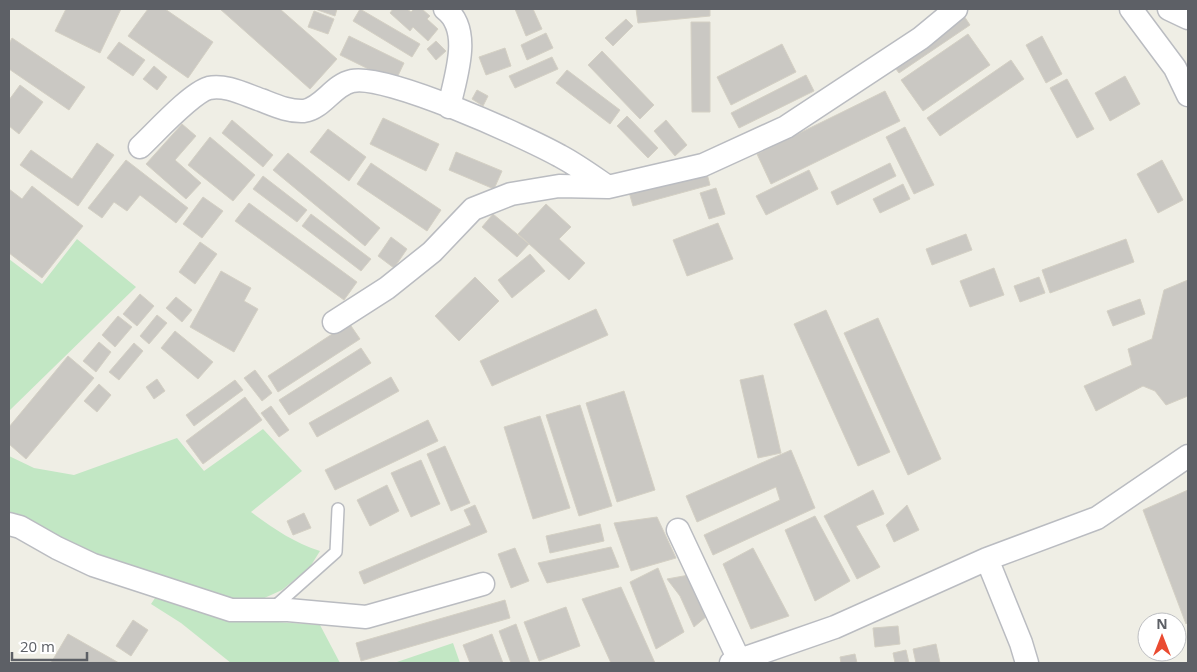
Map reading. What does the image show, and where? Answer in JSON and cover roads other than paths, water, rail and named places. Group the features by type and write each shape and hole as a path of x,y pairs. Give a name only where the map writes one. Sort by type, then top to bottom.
{"street":[{"path":"445,9 453,15 459,32 460,52 449,107"},
{"path":"334,322 387,288 432,252 473,209 510,194 560,186 608,187 703,165 786,127 921,38 956,9"},
{"path":"1131,9 1175,68 1188,95"},
{"path":"1169,9 1188,18"},
{"path":"140,146 194,96 210,88 232,90 290,110 306,110 341,85 352,80 368,80 406,90 518,134 561,156 608,187"},
{"path":"678,530 735,662 835,627 987,560 1097,518 1188,456"},
{"path":"9,524 20,527 56,548 93,564 231,610 271,610 366,617 483,584"},
{"path":"987,560 1021,643 1027,663"}],"lane":[{"path":"271,610 336,552 338,509"}]}
